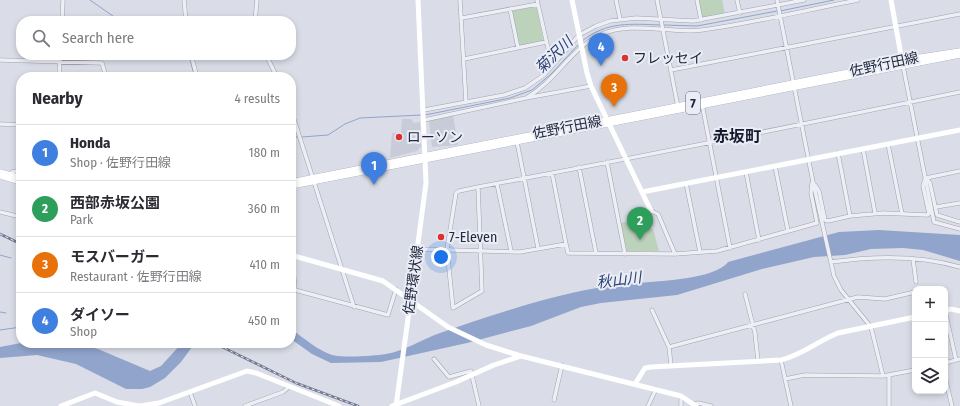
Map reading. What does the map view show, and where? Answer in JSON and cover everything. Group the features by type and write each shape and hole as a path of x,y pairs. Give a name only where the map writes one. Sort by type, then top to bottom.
{"main road":[{"name":"佐野行田線","path":"794,85 902,60 960,51"},
{"name":"佐野行田線","path":"296,185 794,85 960,55"},
{"path":"0,172 16,180"},
{"path":"0,176 16,177"},
{"name":"佐野行田線","path":"296,182 314,180"}],"street":[{"path":"62,16 63,0"},
{"path":"184,0 186,16"},
{"path":"255,16 257,0"},
{"name":"佐野環状線","path":"396,406 425,195 426,158 418,0"},
{"path":"460,0 466,102"},
{"path":"572,0 591,86 642,192 652,211 658,214 675,254"},
{"path":"616,0 620,19"},
{"path":"657,0 678,108"},
{"path":"697,0 701,20"},
{"path":"737,0 740,13"},
{"path":"778,0 808,159 836,282 872,327 883,376"},
{"path":"424,115 466,102 521,90 539,79 579,36 596,26 620,19 636,18 661,21 701,20 804,0"},
{"path":"526,98 550,82 581,46 599,35 622,28 636,27 702,30 858,0"},
{"path":"891,0 934,222 960,228"},
{"path":"462,18 538,2 552,66"},
{"path":"510,9 518,48"},
{"path":"671,70 960,14"},
{"path":"464,58 546,42"},
{"path":"0,60 102,63 105,72"},
{"path":"192,60 196,72"},
{"path":"268,60 274,72"},
{"path":"59,72 60,62"},
{"path":"424,115 591,86"},
{"path":"478,187 481,250 481,293 453,308 447,249 456,193 478,187 960,92"},
{"path":"702,103 730,248"},
{"path":"0,124 16,125"},
{"path":"296,125 354,306"},
{"path":"642,192 960,130"},
{"path":"517,140 538,248"},
{"path":"888,144 902,214"},
{"path":"863,149 875,213"},
{"path":"838,154 850,216"},
{"path":"606,162 625,254"},
{"path":"775,166 788,231"},
{"path":"579,167 596,253"},
{"path":"926,178 960,171"},
{"path":"9,176 16,172"},
{"path":"746,172 759,240"},
{"path":"552,173 568,252 625,254 675,254 730,248 817,223 811,193 813,182"},
{"path":"926,178 930,183 939,217 960,222"},
{"path":"813,182 819,191 825,220 875,213 926,216 929,214 923,186 926,178"},
{"path":"686,183 700,252"},
{"path":"497,184 511,251"},
{"path":"936,207 960,203"},
{"path":"0,212 16,216"},
{"path":"418,249 520,252 566,244"},
{"path":"296,256 383,281 439,321 465,336 486,345 521,356 681,396 695,405 698,403 711,406"},
{"path":"831,261 867,258 938,261 960,267"},
{"path":"913,260 916,282"},
{"path":"296,290 388,315 396,289"},
{"path":"669,346 858,297 885,299 912,293"},
{"path":"745,294 756,339 758,362"},
{"path":"948,310 951,309 960,311"},
{"path":"652,310 669,346 671,365"},
{"path":"635,384 645,368 671,365 781,360 798,354 828,337 912,318"},
{"path":"948,322 958,360 948,362"},
{"path":"392,406 473,375 494,365 521,356"},
{"path":"434,359 449,377 471,371 479,406"},
{"path":"781,360 791,406"},
{"path":"554,400 562,366"},
{"path":"61,406 95,394 117,402 140,406 159,403 247,371 256,373 339,406"},
{"path":"785,379 805,375 889,376 912,371"},
{"path":"889,376 889,406"},
{"path":"245,406 283,392 289,387"},
{"path":"648,406 656,389"},
{"path":"948,389 952,406"},
{"path":"190,392 195,406"},
{"path":"681,396 682,406"}],"shaded area":[{"path":"453,115 458,145 432,147 429,122 431,120"},
{"path":"402,119 411,119 414,123 420,122 421,146 417,151 390,158 392,133 401,132"}],"green space":[{"path":"698,0 722,0 725,14 704,18 702,17"},
{"path":"535,6 537,8 543,39 542,41 520,46 512,12 513,10"},
{"path":"643,219 647,228 653,229 659,251 626,251 620,223"}],"water":[{"path":"879,230 960,235 960,261 923,250 903,248 871,249 845,255 814,257 762,269 677,295 601,303 581,307 531,326 467,343 381,362 331,363 312,354 296,343 296,333 316,347 332,355 351,357 386,354 481,319 567,294 621,284 690,278 719,269 728,262 839,232"},
{"path":"16,344 16,348 94,348 150,371 161,366 177,348 191,348 181,362 165,378 150,387 142,389 126,389 76,364 37,355 0,358 0,347"}],"waterway":[{"name":"菊沢川","path":"90,0 113,16"},
{"name":"菊沢川","path":"780,11 834,0"},
{"name":"菊沢川","path":"664,25 697,26 777,11"},
{"name":"菊沢川","path":"582,41 591,35 610,27 629,24 661,25"},
{"name":"菊沢川","path":"425,115 510,98 532,90 551,74 578,45"},
{"name":"菊沢川","path":"190,60 193,71"},
{"name":"菊沢川","path":"302,137 328,135 345,124 360,118 422,115"},
{"path":"0,255 11,258"},
{"path":"0,312 6,313"},
{"path":"0,330 16,328"}],"railway":[{"path":"0,234 16,242"},
{"path":"224,348 296,383 358,406"}],"place":[{"name":"フレッセイ","path":"625,58"},
{"name":"ダイソー","path":"601,66"},
{"name":"モスバーガー","path":"614,107"},
{"name":"ローソン","path":"399,137"},
{"name":"Honda","path":"374,185"},
{"name":"7-Eleven","path":"441,237"},
{"name":"西部赤坂公園","path":"640,240"}],"district":[{"name":"赤坂町","path":"737,136"}],"water label":[{"name":"秋山川","path":"619,280"}]}
